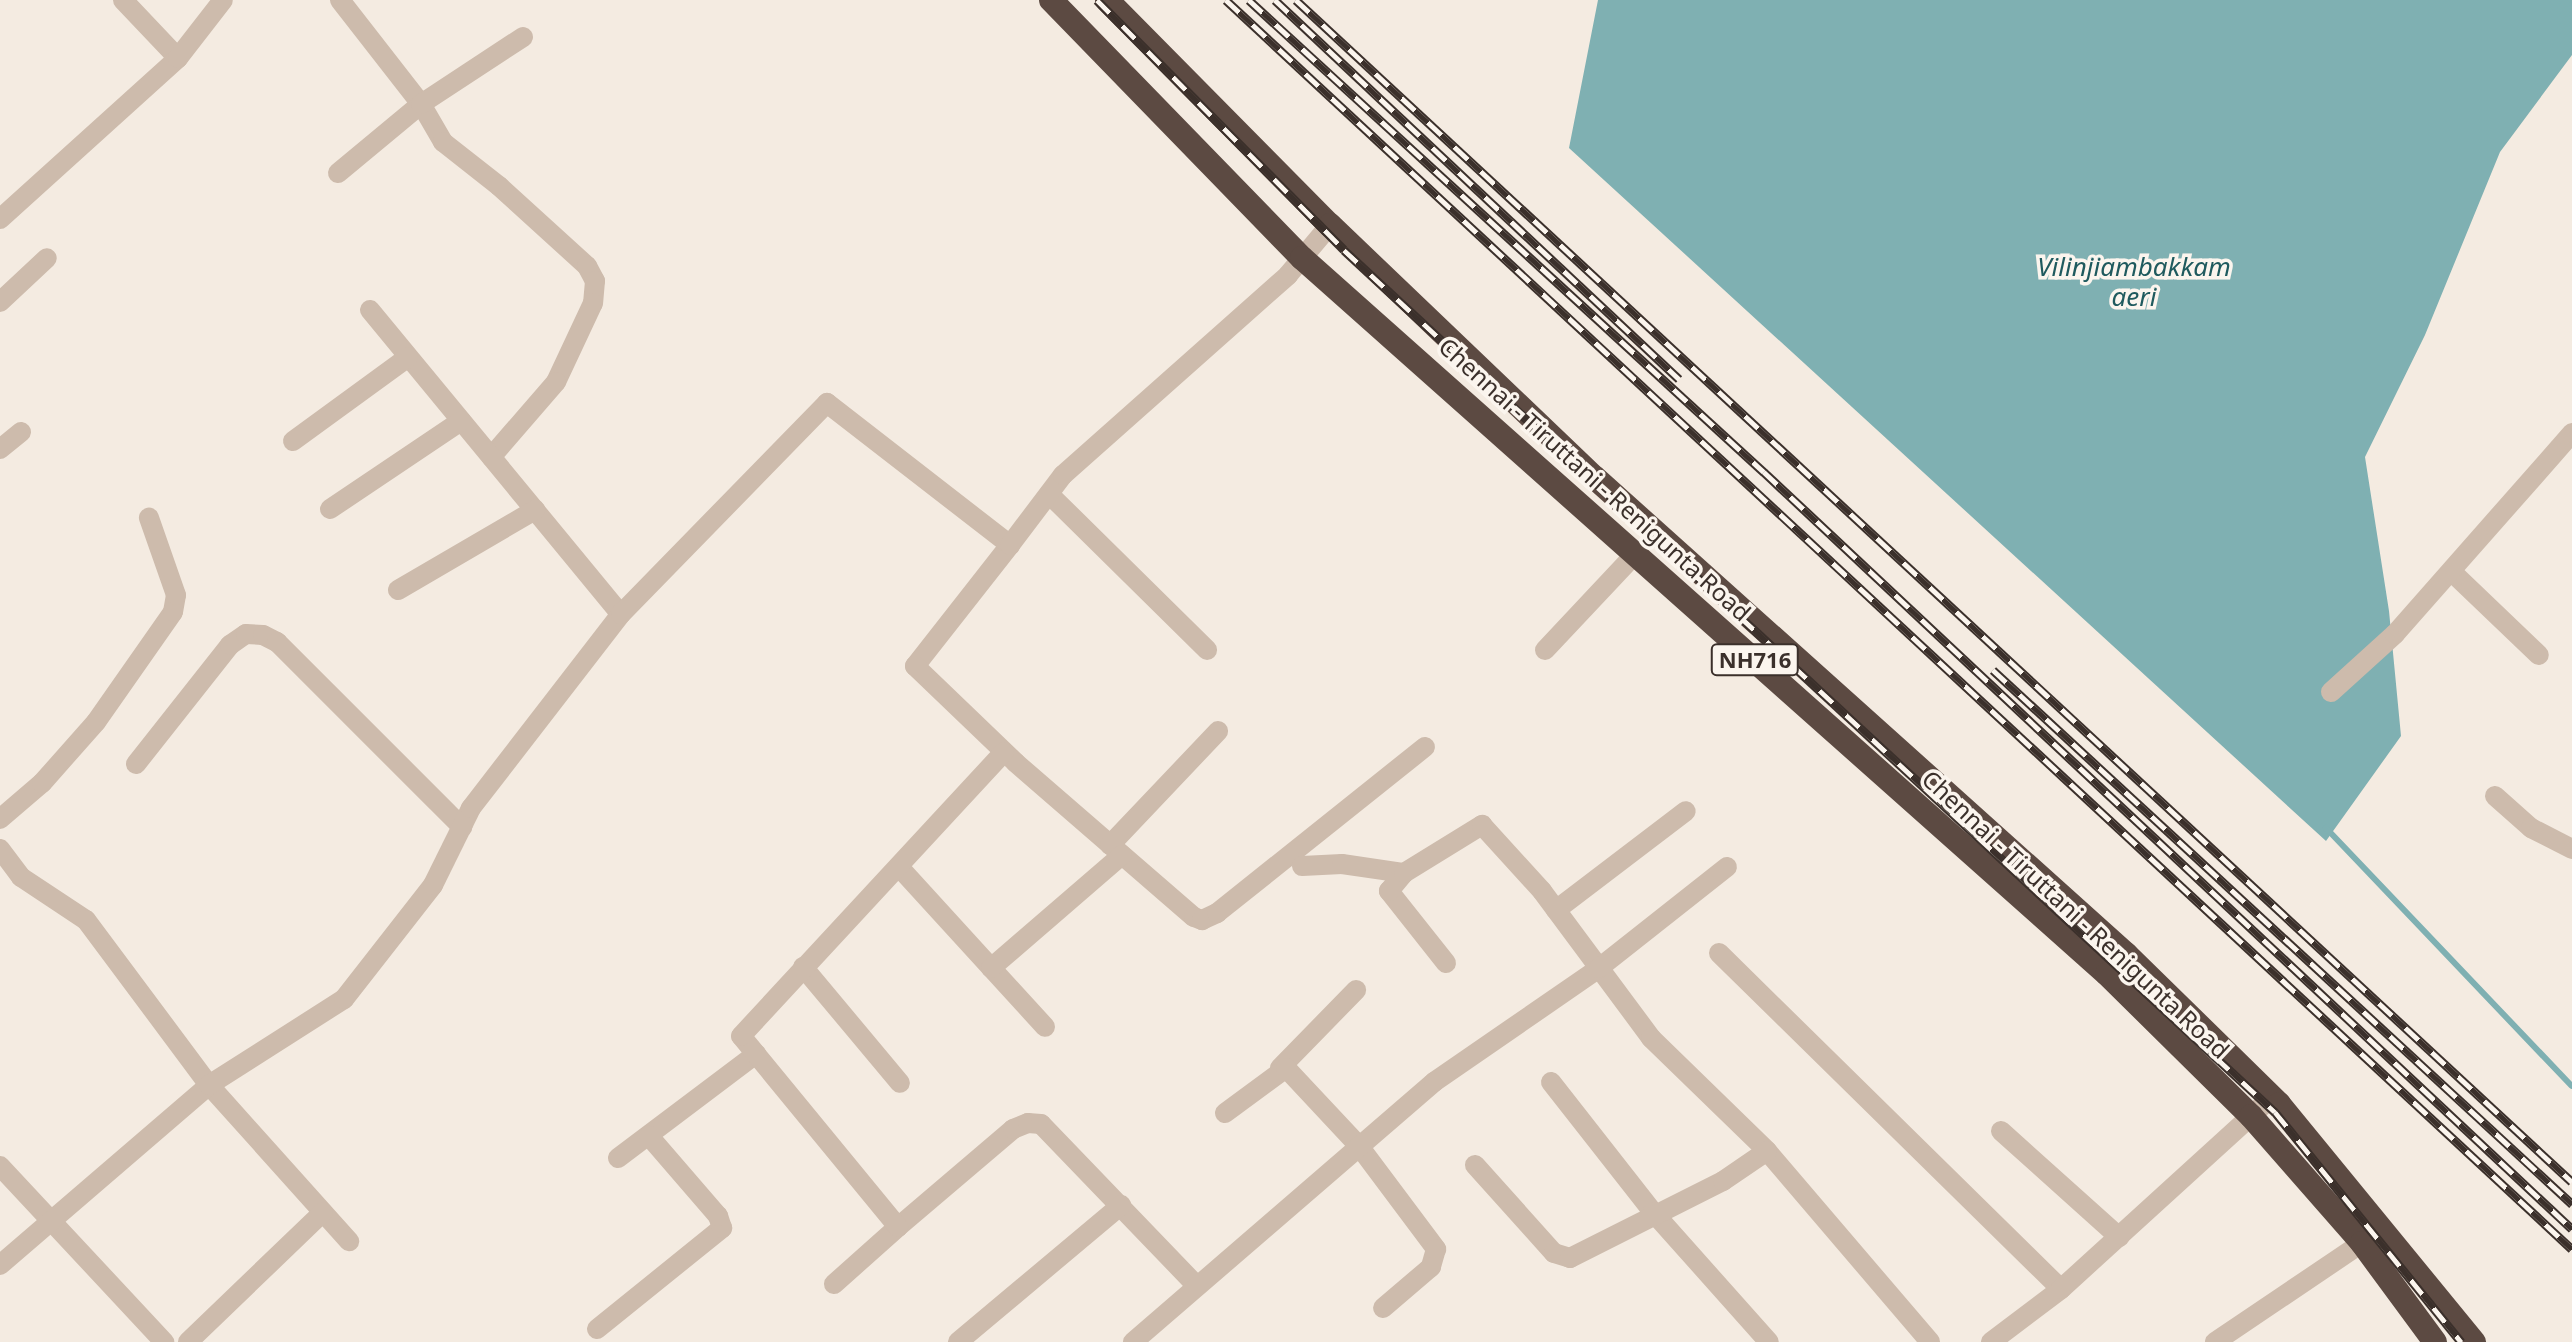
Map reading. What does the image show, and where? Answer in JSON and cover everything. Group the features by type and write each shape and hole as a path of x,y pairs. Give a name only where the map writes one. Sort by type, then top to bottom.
{"highway":[{"name":"Chennai - Tiruttani - Renigunta Road","path":"1051,0 1302,258 1637,552 2107,974 2251,1116 2362,1243 2435,1342"},
{"name":"Chennai - Tiruttani - Renigunta Road","path":"1107,0 1330,225 1594,477 2126,954 2272,1097 2474,1342"}],"street":[{"path":"123,0 178,58"},
{"path":"340,0 421,104 457,157 499,186 587,266 595,281 593,303 556,382 491,457"},
{"path":"0,219 178,58 218,6"},
{"path":"338,173 421,104 523,37"},
{"path":"1330,225 1302,258 1049,494 915,666 1004,752 1194,917 1209,919 1425,747"},
{"path":"0,302 47,258"},
{"path":"370,310 621,614"},
{"path":"293,441 408,357"},
{"path":"0,1265 209,1085 344,999 433,885 462,827 621,614 827,403 1010,545"},
{"path":"330,509 461,421"},
{"path":"0,449 21,432"},
{"path":"2331,692 2452,572 2572,433"},
{"path":"1049,494 1207,650"},
{"path":"398,590 535,510"},
{"path":"0,819 42,783 96,722 173,612 176,595 149,518"},
{"path":"1545,650 1637,552"},
{"path":"2452,572 2539,655"},
{"path":"136,764 230,645 246,634 263,635 277,642 462,827"},
{"path":"991,968 1116,850 1218,731"},
{"path":"898,1227 741,1036 900,868 1004,752"},
{"path":"2495,796 2531,828 2572,849"},
{"path":"1556,910 1686,811"},
{"path":"1446,963 1389,898 1390,886 1404,873 1482,825 1556,910 1651,1038 1767,1151 1930,1342"},
{"path":"0,849 21,877 86,920 209,1085 349,1241"},
{"path":"1302,866 1342,864 1404,873"},
{"path":"1133,1342 1195,1284 1434,1082 1599,968 1727,867"},
{"path":"900,868 1045,1027"},
{"path":"1719,953 2061,1289"},
{"path":"803,967 900,1083"},
{"path":"1225,1113 1280,1068 1356,990"},
{"path":"618,1158 756,1054"},
{"path":"1280,1068 1291,1071 1359,1146 1436,1249 1431,1267 1383,1308"},
{"path":"1551,1082 1653,1212 1769,1342"},
{"path":"1991,1342 2061,1289 2272,1097"},
{"path":"834,1284 1013,1129 1028,1123 1041,1124 1056,1136 1195,1284"},
{"path":"2001,1131 2119,1237"},
{"path":"597,1329 722,1228 718,1216 649,1136"},
{"path":"1475,1165 1559,1256 1577,1256 1653,1212 1723,1181 1767,1151"},
{"path":"0,1166 164,1342"},
{"path":"958,1342 1121,1205"},
{"path":"188,1342 323,1212"},
{"path":"2215,1342 2362,1243"}],"water":[{"name":"Vilinjiambakkam aeri","path":"1598,0 2572,0 2572,55 2500,152 2425,335 2365,457 2389,611 2401,736 2326,841 1569,148"}],"waterway":[{"path":"2326,828 2572,1086"}],"railway":[{"path":"1097,0 1344,250 2275,1112 2461,1342"},
{"path":"1226,0 2572,1249"},
{"path":"1249,0 1764,472 2572,1229"},
{"path":"1275,0 1679,379"},
{"path":"1296,0 2572,1182"},
{"path":"1993,670 2572,1204"}]}
